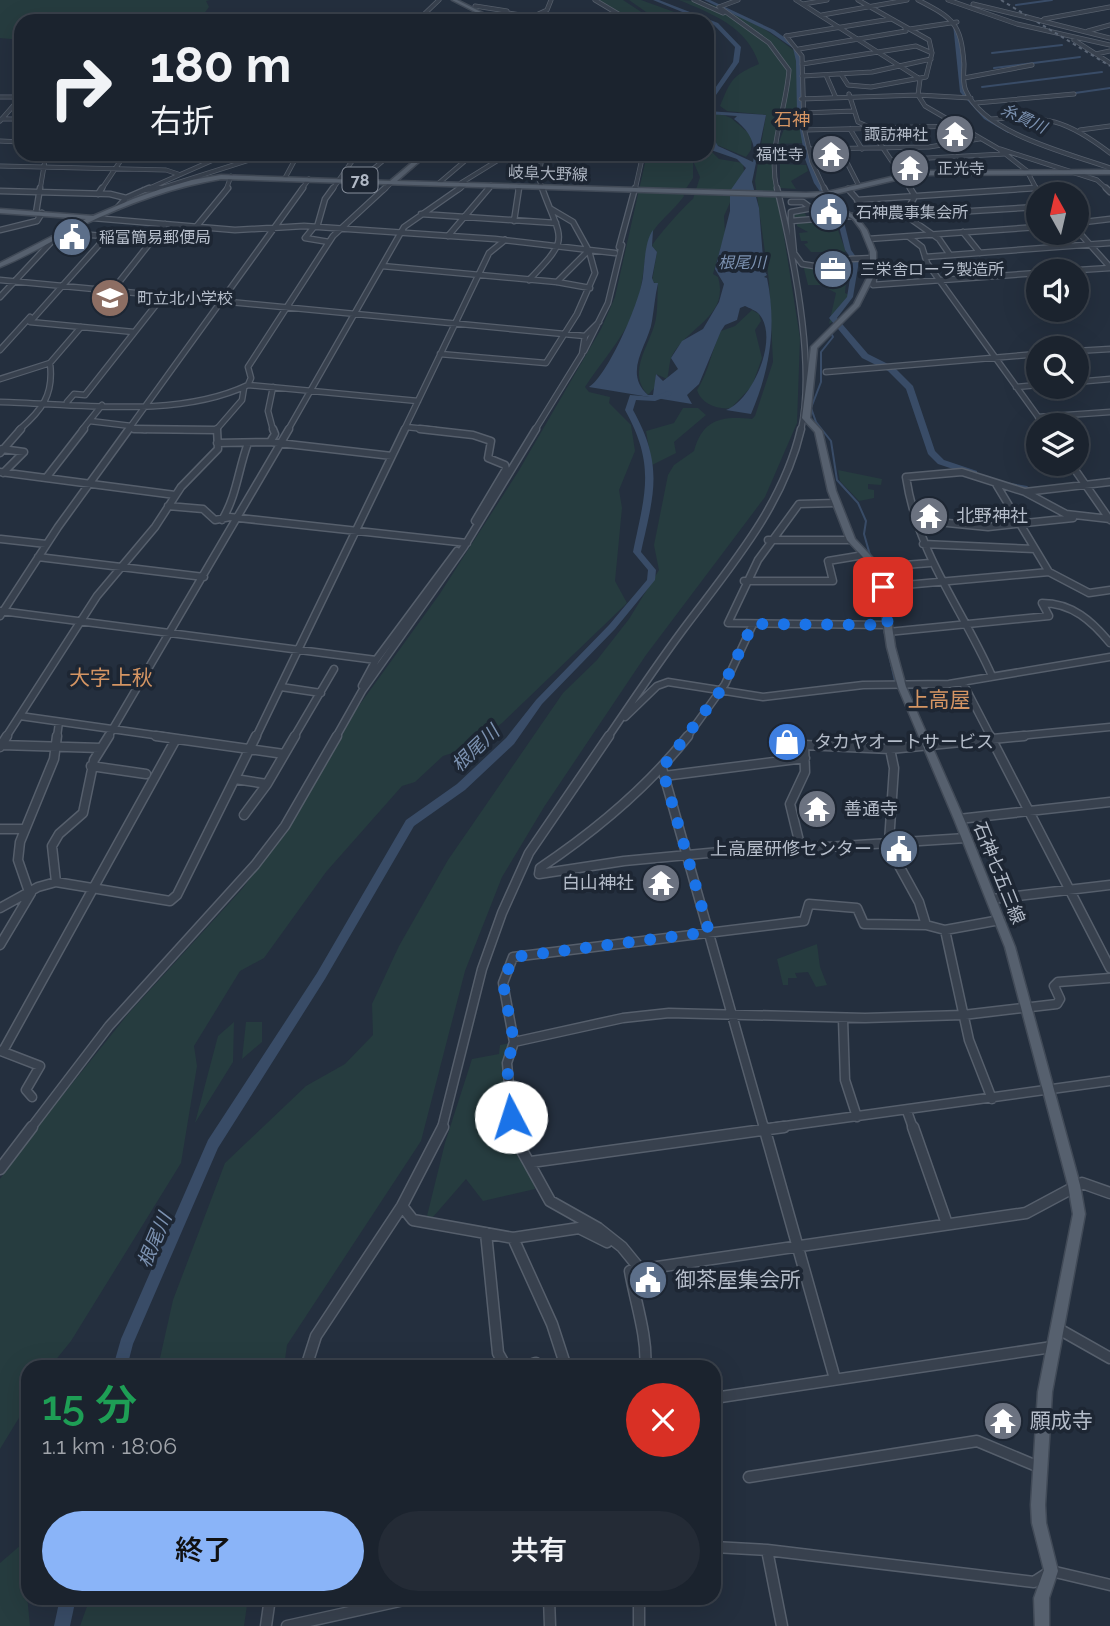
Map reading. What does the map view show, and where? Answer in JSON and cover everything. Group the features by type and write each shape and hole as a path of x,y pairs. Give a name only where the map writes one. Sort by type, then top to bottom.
{"main road":[{"path":"454,0 483,14"},
{"path":"392,181 416,161"},
{"name":"岐阜大野線","path":"0,265 118,207 198,181 231,176 828,199 848,189 904,176 1110,170"},
{"path":"828,199 854,217 869,239 874,273 857,305 814,346 806,418 818,431 836,503 851,540 878,567"},
{"path":"0,211 93,218"},
{"name":"石神七五三線","path":"878,567 888,629 902,687 960,819 1000,920 1074,1185 1079,1214 1052,1346 1040,1467 1039,1523 1051,1571"},
{"path":"1042,1626 1042,1590 1051,1571"}],"street":[{"path":"424,14 439,0"},
{"path":"540,14 547,10 551,0"},
{"path":"595,0 618,14"},
{"path":"694,0 739,21"},
{"path":"308,1360 316,1336 328,1315 402,1206 447,1119 463,1063 482,969 502,913 529,853 614,727 751,539 774,500 795,454 803,420 805,352 777,197 773,154 787,100 789,71 774,47 720,6 738,0"},
{"path":"796,0 920,79"},
{"path":"803,4 827,0"},
{"path":"848,85 871,87 926,77 932,53 929,40 859,0"},
{"path":"821,15 907,0"},
{"path":"918,0 954,22 962,36 964,88 969,98 992,119 1008,130 1110,170"},
{"path":"948,0 1017,24 1110,48"},
{"path":"954,0 1110,38"},
{"path":"501,10 505,2"},
{"path":"475,6 517,14"},
{"path":"1110,7 1044,19 1110,38"},
{"path":"777,197 786,210 791,212 811,208 828,199 818,180 809,149 801,99 802,64 799,49 785,36 892,19"},
{"path":"799,49 954,22"},
{"path":"1088,31 1110,25"},
{"path":"1078,38 1072,41 1110,61"},
{"path":"802,64 916,46 932,53"},
{"path":"1096,55 1110,48"},
{"path":"802,76 872,72 931,59"},
{"path":"964,78 995,72 993,70 1032,65"},
{"path":"841,74 848,85 848,98 858,122 871,130 915,196"},
{"path":"827,75 836,98"},
{"path":"920,79 918,95 930,110 999,149 1100,181 1110,192"},
{"path":"976,103 1074,93"},
{"path":"801,99 918,95 969,98"},
{"path":"1,119 14,105"},
{"path":"803,113 854,111"},
{"path":"992,119 1042,115 1080,130 1110,153"},
{"path":"806,130 957,126"},
{"path":"1080,130 1110,126"},
{"path":"850,129 862,149"},
{"path":"809,149 929,146 980,139"},
{"path":"1103,146 1110,145"},
{"path":"840,149 859,186"},
{"path":"999,149 1027,171 1032,182"},
{"path":"891,160 1004,153"},
{"path":"0,230 37,221 45,161"},
{"path":"98,194 120,161"},
{"path":"118,207 126,198 210,161"},
{"path":"144,190 151,191 246,161"},
{"path":"285,178 294,161"},
{"path":"328,242 305,238 316,227 325,199 352,161"},
{"path":"360,180 383,161"},
{"path":"439,183 464,161"},
{"path":"398,234 411,220 498,161"},
{"path":"529,279 559,247 561,235 541,187 538,173 541,161"},
{"path":"0,1169 109,1026 256,865 304,794 362,691 465,544 600,322 619,261 642,161"},
{"path":"0,165 166,170 178,174"},
{"path":"196,227 230,185 231,176"},
{"path":"309,179 46,544 1,613 376,660"},
{"path":"101,748 78,744 56,747 1,746 4,734 20,716 97,596 155,527 175,495 218,449 216,430 242,400 251,378 248,367 328,242 392,181"},
{"path":"56,882 52,846 59,834 83,813 91,766 238,518 382,266 404,220 463,184"},
{"path":"448,236 491,185"},
{"path":"514,221 519,186"},
{"path":"848,189 870,214"},
{"path":"857,200 1026,189"},
{"path":"0,191 98,194 126,198"},
{"path":"905,215 915,196"},
{"path":"791,202 803,202 811,208"},
{"path":"790,221 870,214 905,215 1026,207"},
{"path":"440,354 542,365 590,288 595,266 573,222 551,209"},
{"path":"791,212 794,253 802,264 826,268 850,259 873,258"},
{"path":"420,214 556,223"},
{"path":"905,215 942,243 950,255"},
{"path":"93,218 234,230 316,227 505,240 615,253"},
{"path":"1089,221 1110,219"},
{"path":"112,291 165,224"},
{"path":"869,239 1026,228"},
{"path":"963,232 980,253"},
{"path":"66,233 154,240"},
{"path":"0,350 106,237"},
{"path":"909,237 922,247 932,269 1035,413"},
{"path":"0,297 54,239"},
{"path":"0,908 38,887 56,882 170,901 177,895 299,650 489,253 505,240"},
{"path":"925,257 1110,243"},
{"path":"615,253 622,245"},
{"path":"1090,245 1110,267"},
{"path":"557,282 589,251"},
{"path":"615,253 619,261"},
{"path":"382,266 529,279 590,288"},
{"path":"1089,269 1110,267"},
{"path":"932,269 874,273 873,285 1026,274"},
{"path":"0,280 585,336"},
{"path":"60,286 30,322 134,332"},
{"path":"67,402 74,394 85,395 163,296"},
{"path":"582,354 580,350 585,336 600,322"},
{"path":"0,379 50,363 81,327"},
{"path":"1089,350 1110,349"},
{"path":"826,372 1026,355"},
{"path":"1,451 49,402 53,379 50,363"},
{"path":"1089,381 1110,379"},
{"path":"0,402 186,405 246,386 418,401"},
{"path":"270,442 275,434 268,421 267,408 273,387"},
{"path":"1016,387 1026,387"},
{"path":"46,478 102,404"},
{"path":"1089,413 1110,412"},
{"path":"90,421 149,431 216,430"},
{"path":"362,691 362,685 376,660 450,558 465,544 505,465 488,458 492,444 486,438 406,427"},
{"path":"217,443 270,442 392,456"},
{"path":"222,520 239,481 236,472 248,443"},
{"path":"1,451 24,452 1,473"},
{"path":"992,676 930,563 909,500 906,477 962,472 1026,491 1110,482"},
{"path":"1,473 175,495"},
{"path":"1079,476 1109,516"},
{"path":"996,484 1049,572 1089,593 1110,590"},
{"path":"1026,491 1054,510 1076,517"},
{"path":"836,503 799,503 768,540 744,580 728,623 888,629 964,625 1049,616 1041,603 1054,602 1080,614 1110,643"},
{"path":"168,506 203,509 215,520 238,518 465,544"},
{"path":"917,520 963,527 1109,516"},
{"path":"1,539 46,544"},
{"path":"768,540 851,540"},
{"path":"923,544 1035,548"},
{"path":"744,580 833,581 828,561 864,555"},
{"path":"38,556 204,577"},
{"path":"878,567 930,563"},
{"path":"883,587 1049,572"},
{"path":"753,624 721,690 663,772 571,848 540,868 539,874 689,855 800,845 827,847 966,838"},
{"path":"614,727 662,683 763,697 863,685 902,687 963,683 1110,657"},
{"path":"244,815 267,784 334,669"},
{"path":"963,683 1110,968"},
{"path":"281,687 321,693"},
{"path":"20,716 284,754"},
{"path":"0,945 30,893 18,860 25,829 54,759 59,722"},
{"path":"800,845 790,804 805,772 804,746 890,749 927,747 1110,727"},
{"path":"32,1097 26,1090 40,1066 2,1051 176,739"},
{"path":"890,749 894,768 888,842 914,890 926,925"},
{"path":"663,772 805,758"},
{"path":"91,766 146,774"},
{"path":"663,772 689,855 763,1129 835,1379"},
{"path":"235,779 267,784"},
{"path":"960,819 1110,802"},
{"path":"0,829 25,829"},
{"path":"992,899 1110,885"},
{"path":"640,1269 622,1247 597,1228 550,1201 531,1162 514,1136 507,1063 514,1042 503,983 516,956 804,921 809,904 857,908 864,924 926,925 945,930 1000,920"},
{"path":"945,930 969,1040 992,1099"},
{"path":"514,1042 623,1018 669,1013 843,1019 963,1015 1057,1004 1060,999 1054,986 1058,982 1110,978"},
{"path":"843,1019 845,1080 857,1117"},
{"path":"531,1162 1110,1081"},
{"path":"907,1111 947,1224"},
{"path":"646,1360 647,1346 629,1279 630,1271 1026,1213 1074,1185 1089,1184 1110,1193"},
{"path":"402,1206 413,1220 513,1238 567,1228 579,1228 607,1242 610,1238"},
{"path":"486,1233 498,1353 502,1360"},
{"path":"513,1238 537,1287 563,1360"},
{"path":"1056,1328 1098,1354 1110,1358"},
{"path":"721,1397 1052,1346"},
{"path":"749,1477 977,1441 1040,1467"},
{"path":"721,1547 766,1550 1034,1582 1051,1571 1110,1585"},
{"path":"766,1550 782,1626"},
{"path":"266,1626 269,1605"},
{"path":"287,1626 382,1605"},
{"path":"549,1605 550,1626"},
{"path":"639,1605 639,1626"}],"green space":[{"path":"0,0 210,0 206,1 209,7 204,14 14,14 14,39 0,38"},
{"path":"599,0 623,0 644,14 622,14"},
{"path":"629,0 641,0 680,14 649,14"},
{"path":"679,0 711,4 742,16 797,53 798,117 805,143 778,144 789,117 781,115 771,154 800,338 797,423 765,497 646,655 544,807 502,877 465,971 421,1141 287,1345 285,1360 160,1360 173,1300 225,1163 306,1086 345,1064 373,1035 372,1004 399,946 448,860 563,693 597,660 629,619 659,570 654,545 668,475 674,465 694,451 702,432 708,426 722,419 752,419 755,416 773,362 769,281 755,181 766,115 727,111 720,106 734,79 743,71 759,64 746,40 727,23"},
{"path":"719,113 731,118 752,136 751,150 746,157 717,145 714,137 714,115"},
{"path":"714,154 719,159 743,163 744,171 724,216 725,233 713,274 718,277 718,303 678,347 671,358 667,379 656,374 655,387 648,395 642,387 639,369 657,314 658,285 652,281 657,252 652,246 693,199 700,177 693,161 714,161"},
{"path":"645,161 693,161 693,178 683,193 684,196 659,224 649,242 640,295 633,315 585,387 589,392 610,397 609,403 631,425 635,451 619,490 622,508 615,581 627,603 502,723 468,748 443,756 415,782 402,786 326,872 264,958 240,971 194,1046 197,1066 181,1163 71,1341 56,1360 21,1360 21,1414 0,1449 0,1179 22,1146 128,1014 242,889 276,844 329,760 355,711 439,595 518,472 601,329 615,297"},
{"path":"780,164 806,165 808,171 791,181 796,189 780,188"},
{"path":"805,213 808,222 823,221 826,229 838,230 846,252 811,252 804,244 808,243 807,241 801,241 799,233 808,232 797,226 797,220 792,220 792,215"},
{"path":"803,265 821,269 823,276 846,282 845,293 849,295 834,321 829,324 836,293 821,285 822,280 820,285 808,285"},
{"path":"752,310 759,314 761,321 755,330 762,358 752,386 731,408 711,405 702,399 697,390 721,331 735,326"},
{"path":"683,408 698,408 706,415 674,442 676,453 652,465 646,431 674,423"},
{"path":"838,470 882,479 881,485 868,484 868,489 874,490 874,498 859,501 840,481"},
{"path":"817,944 820,967 827,985 816,987 808,972 795,973 797,978 788,978 788,985 783,985 777,959"},
{"path":"234,1022 233,1062 195,1123 218,1036"},
{"path":"246,1022 262,1022 262,1042 242,1059"},
{"path":"511,1043 503,1065 511,1140 530,1170 535,1189 483,1201 466,1179 433,1217 427,1216 445,1143 472,1059 499,1054 500,1045"},
{"path":"21,1545 21,1605 28,1605 30,1626 0,1626 0,1563"},
{"path":"88,1605 247,1605 244,1626 80,1626"}],"water":[{"path":"714,111 766,115 752,182 759,208 764,270 767,275 764,277 767,278 770,296 771,331 763,381 751,414 726,410 745,395 765,353 765,325 758,313 745,306 740,308 737,320 725,325 721,331 699,384 687,395 692,404 589,387 605,369 630,319 641,287 647,245 653,230 652,246 657,252 652,278 654,283 658,283 650,330 637,368 637,377 648,395 653,395 656,374 663,381 678,369 671,358 682,341 703,329 719,302 724,284 715,269 730,211 730,191 746,168 737,159 714,151 714,139 718,146 753,162 754,156 753,144 744,128 734,119 737,116 714,114"}],"waterway":[{"name":"根尾川","path":"655,0 691,14"},
{"path":"706,0 772,31 795,47 799,61 800,113 808,159 817,183 839,214 848,250 856,261 850,297 833,318 865,356 891,369 910,388 931,452 941,462 974,473"},
{"path":"1016,5 1052,0"},
{"name":"根尾川","path":"714,23 738,47 736,62 714,94"},
{"name":"糸貫川","path":"955,25 963,92 986,118 1010,132"},
{"path":"992,53 1062,45"},
{"path":"994,68 1080,57"},
{"path":"982,87 1102,72"},
{"path":"1075,93 1110,88"},
{"path":"831,333 833,337 821,352 821,382 811,408 816,422 831,441 837,480 858,503 866,521 864,534 870,555"},
{"name":"根尾川","path":"122,1360 126,1344 213,1144 321,976 410,823 461,787 510,741 539,702 612,627 651,580 652,570 637,552 648,497 649,464 640,429 629,410 633,397 655,399 668,393"},
{"path":"1003,483 1024,488 1037,496"},
{"path":"870,564 871,585 882,612"},
{"path":"889,655 895,681"},
{"name":"根尾川","path":"62,1626 66,1605"}],"railway":[{"path":"1001,0 1110,66"}],"place":[{"name":"諏訪神社","path":"955,134"},
{"name":"福性寺","path":"831,154"},
{"name":"正光寺","path":"910,168"},
{"name":"石神農事集会所","path":"829,212"},
{"name":"稲富簡易郵便局","path":"72,237"},
{"name":"三栄舎ローラ製造所","path":"833,269"},
{"name":"町立北小学校","path":"110,298"},
{"name":"北野神社","path":"929,516"},
{"name":"タカヤオートサービス","path":"787,742"},
{"name":"善通寺","path":"817,809"},
{"name":"上高屋研修センター","path":"899,849"},
{"name":"白山神社","path":"661,883"},
{"name":"御茶屋集会所","path":"648,1280"},
{"name":"願成寺","path":"1003,1421"}],"district":[{"name":"石神","path":"792,120"},
{"name":"大字上秋","path":"111,678"},
{"name":"上高屋","path":"939,700"}],"route":[{"path":"511,1117 507,1063 514,1042 503,983 513,957 709,932 662,768 721,690 753,624 888,625 883,587"}]}
